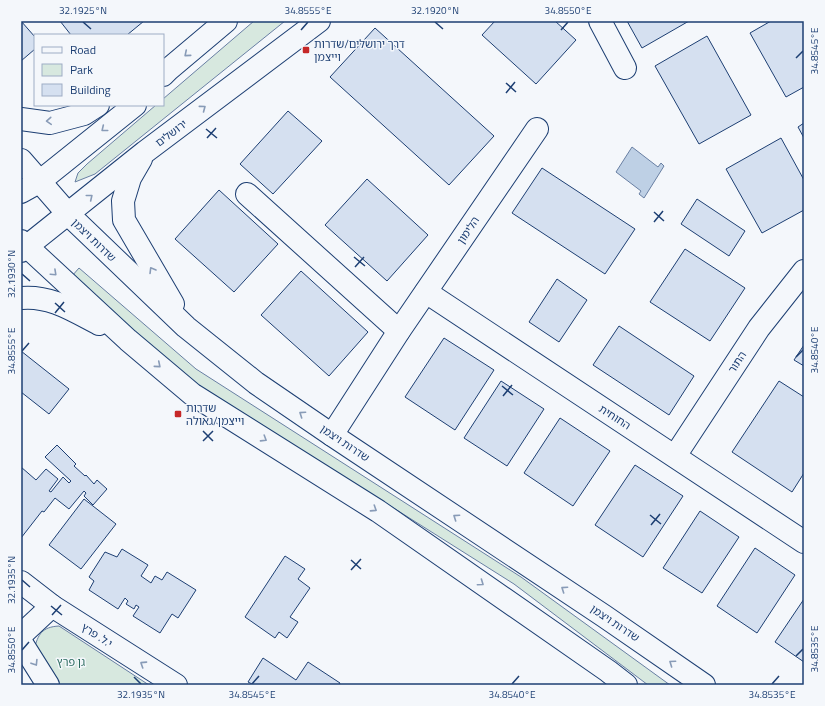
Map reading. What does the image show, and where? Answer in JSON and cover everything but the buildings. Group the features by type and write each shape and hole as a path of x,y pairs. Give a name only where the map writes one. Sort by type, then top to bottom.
{"street":[{"path":"165,72 213,28 226,21"},
{"name":"ירושלים","path":"23,246 68,214 145,152 319,21"},
{"path":"600,21 625,68"},
{"path":"21,119 50,122 84,114 96,106"},
{"path":"30,187 134,106"},
{"name":"הלימון","path":"332,435 399,331 537,129"},
{"path":"145,152 130,178 123,201 124,220 186,327"},
{"name":"שדרות ויצמן","path":"21,160 30,187 68,214 186,327 256,382 332,435 604,616 704,685"},
{"path":"247,194 399,331"},
{"path":"23,246 128,340 192,394 378,511 608,670 626,685"},
{"name":"התור","path":"675,456 759,328 804,271"},
{"name":"החוחית","path":"426,292 804,542"},
{"path":"21,298 32,297 62,304 128,340"},
{"name":"י.ל. פרץ","path":"21,582 52,606 176,685"},
{"path":"21,635 52,606"},
{"path":"21,642 48,685"}],"green space":[{"path":"254,21 285,21 95,174 75,182 78,173 87,164 155,106 164,106 164,98"},
{"path":"79,268 196,369 521,577 670,685 648,685 514,584 178,372 72,276"},
{"name":"גן פרץ","path":"59,626 149,685 57,685 34,650 37,640 42,632 48,628"}],"water":[{"path":"632,147 658,167 661,163 664,166 644,198 639,194 641,191 616,172"}],"place":[{"name":"דרך ירושלים/שדרות וייצמן","path":"306,50"},
{"name":"שדרות וייצמן/גאולה","path":"178,414"}]}
